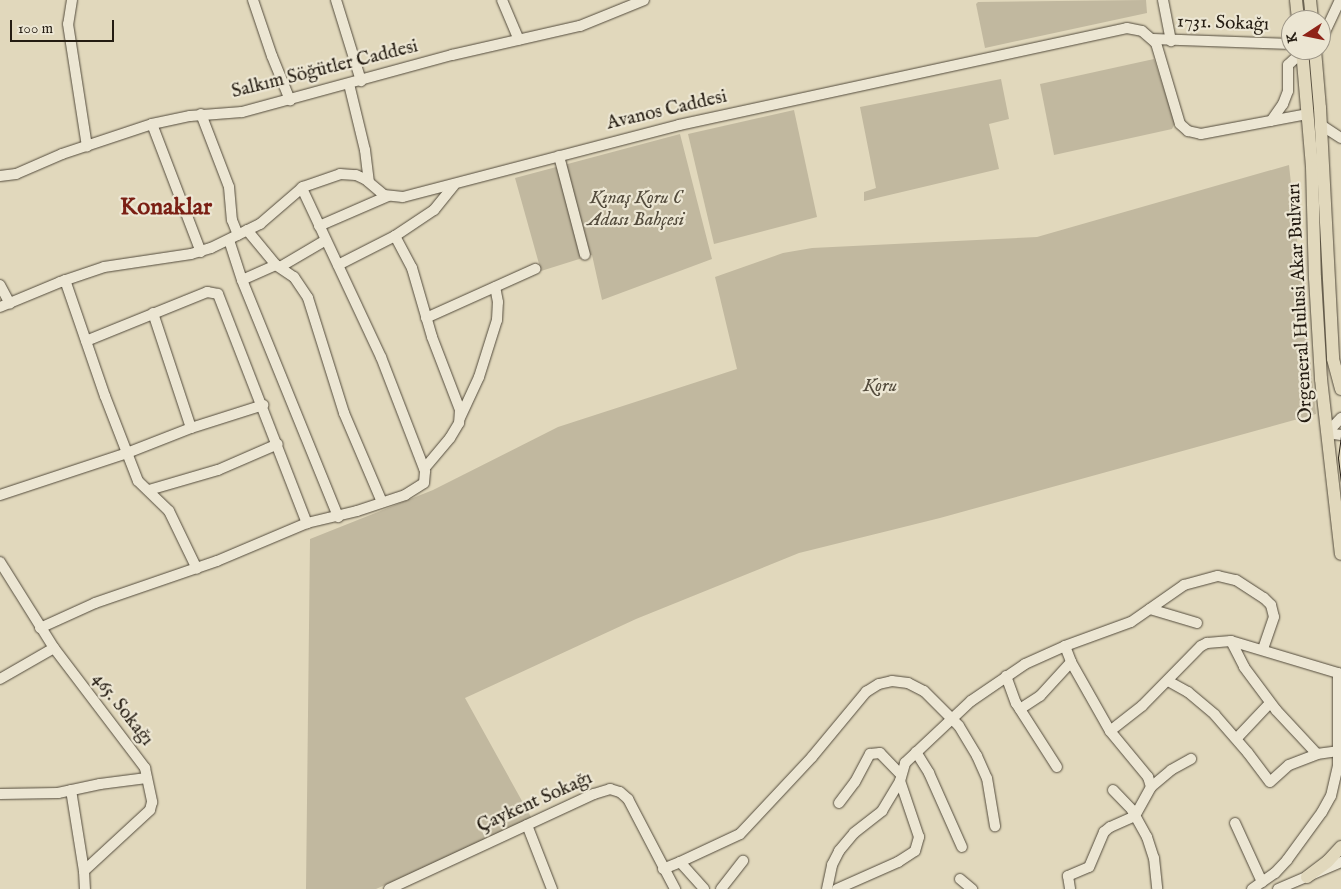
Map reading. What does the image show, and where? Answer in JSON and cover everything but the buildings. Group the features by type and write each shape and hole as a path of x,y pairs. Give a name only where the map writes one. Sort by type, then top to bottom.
{"main road":[{"name":"Orgeneral Hulusi Akar Bulvarı","path":"1306,60 1321,379 1341,554"},
{"name":"Orgeneral Hulusi Akar Bulvarı","path":"1308,60 1321,125 1333,359 1340,384"},
{"path":"1307,877 1328,861 1341,847"}],"street":[{"path":"72,0 68,24 87,148"},
{"path":"253,0 269,49 290,100"},
{"path":"336,0 361,81"},
{"path":"502,0 519,40"},
{"name":"Salkım Söğütler Caddesi","path":"0,176 16,174 62,154 87,148 152,124 201,114 242,112 290,100 452,55 580,26 644,0"},
{"path":"1163,0 1171,41"},
{"path":"1331,19 1339,6"},
{"name":"Avanos Caddesi","path":"319,226 388,196 402,197 678,125 1122,29 1137,29 1153,39"},
{"path":"1153,39 1161,55 1180,124 1185,130 1201,134 1308,114"},
{"name":"1731. Sokağı","path":"1153,39 1281,44"},
{"path":"1271,121 1283,104 1288,91 1288,65 1294,60"},
{"path":"349,84 365,150 369,182"},
{"path":"201,114 229,187 232,220 238,235 242,280 338,517"},
{"path":"152,124 201,252"},
{"path":"1321,125 1341,138"},
{"path":"559,156 585,256"},
{"path":"0,285 5,305 65,280 115,264 201,252 260,224 302,188 316,181 345,173 356,175 369,182 376,190 388,196"},
{"path":"338,265 395,236 434,210 454,184"},
{"path":"40,628 94,603 197,569 307,523 338,517 405,495 422,485 426,476 424,469 371,332 302,188"},
{"path":"238,235 288,272 299,283 312,306 344,412 382,502"},
{"path":"395,236 412,268 426,318 459,406 460,419"},
{"path":"242,280 278,266 326,240"},
{"path":"426,318 535,268"},
{"path":"65,280 138,481 169,512 197,569"},
{"path":"424,469 450,438 479,377 497,320 498,302 495,287"},
{"path":"86,341 207,292 218,294 263,404 307,523"},
{"path":"153,313 191,428"},
{"path":"0,495 127,453 191,428 263,404"},
{"path":"1327,433 1341,418"},
{"path":"1327,433 1341,435"},
{"path":"149,490 218,470 278,444"},
{"name":"465. Sokağı","path":"0,562 54,648 145,768 152,802 149,812 84,871"},
{"path":"827,889 832,865 840,850 854,833 882,811 900,777 905,763 982,692 1006,676 1065,646 1123,626 1150,609 1170,592 1190,582 1218,576 1232,578 1264,598 1273,609 1274,617 1263,649"},
{"path":"1150,609 1197,623"},
{"path":"1110,731 1142,706 1202,646 1216,641 1231,641 1263,649 1340,674 1336,780 1327,804 1287,860 1252,889"},
{"path":"1231,641 1244,667 1270,703 1317,754"},
{"path":"1065,646 1071,662 1110,731 1148,777 1151,787"},
{"path":"0,679 54,648"},
{"path":"1020,709 1040,696 1071,662"},
{"path":"1006,676 1020,709 1057,767"},
{"path":"663,869 740,834 812,757 866,692 874,686 892,681 908,683 929,695 952,718 972,746 990,790 995,826"},
{"path":"1168,681 1198,699 1237,738 1270,782 1289,765 1317,754 1338,751"},
{"path":"1237,738 1270,703"},
{"path":"916,752 929,773 962,847"},
{"path":"837,889 904,859 917,848 919,837 900,777 880,754 870,754 855,782 839,803"},
{"path":"1070,889 1068,876 1089,867 1104,832 1110,827 1135,816 1151,787 1171,770 1191,760"},
{"path":"0,794 58,793 147,778"},
{"name":"Çaykent Sokağı","path":"389,889 594,794 610,789 617,790 628,799 675,889"},
{"path":"71,790 84,871 85,889"},
{"path":"1114,790 1135,816 1151,847 1156,869 1157,889"},
{"path":"1235,823 1262,882"},
{"path":"527,825 552,889"},
{"path":"721,889 743,861"},
{"path":"680,862 704,889"},
{"path":"1278,889 1341,862"},
{"path":"960,879 972,889"}],"green space":[{"path":"1146,0 1147,13 985,48 976,4 978,2"},
{"path":"1154,59 1175,123 1172,129 1054,155 1040,84"},
{"path":"1001,79 1009,119 989,124 999,169 864,201 864,192 876,188 860,107"},
{"path":"794,110 817,217 714,244 688,134"},
{"name":"Kınaş Koru C Adası Bahçesi","path":"680,134 712,259 602,300 592,255 541,271 515,178"},
{"name":"Koru","path":"1289,165 1316,414 940,518 799,553 636,619 465,698 532,819 376,889 306,889 310,539 433,490 558,427 737,369 715,277 783,253 812,248 1037,237"}],"tram line":[{"path":"1341,436 1338,458 1341,484"}],"district":[{"name":"Konaklar","path":"166,208"}]}
